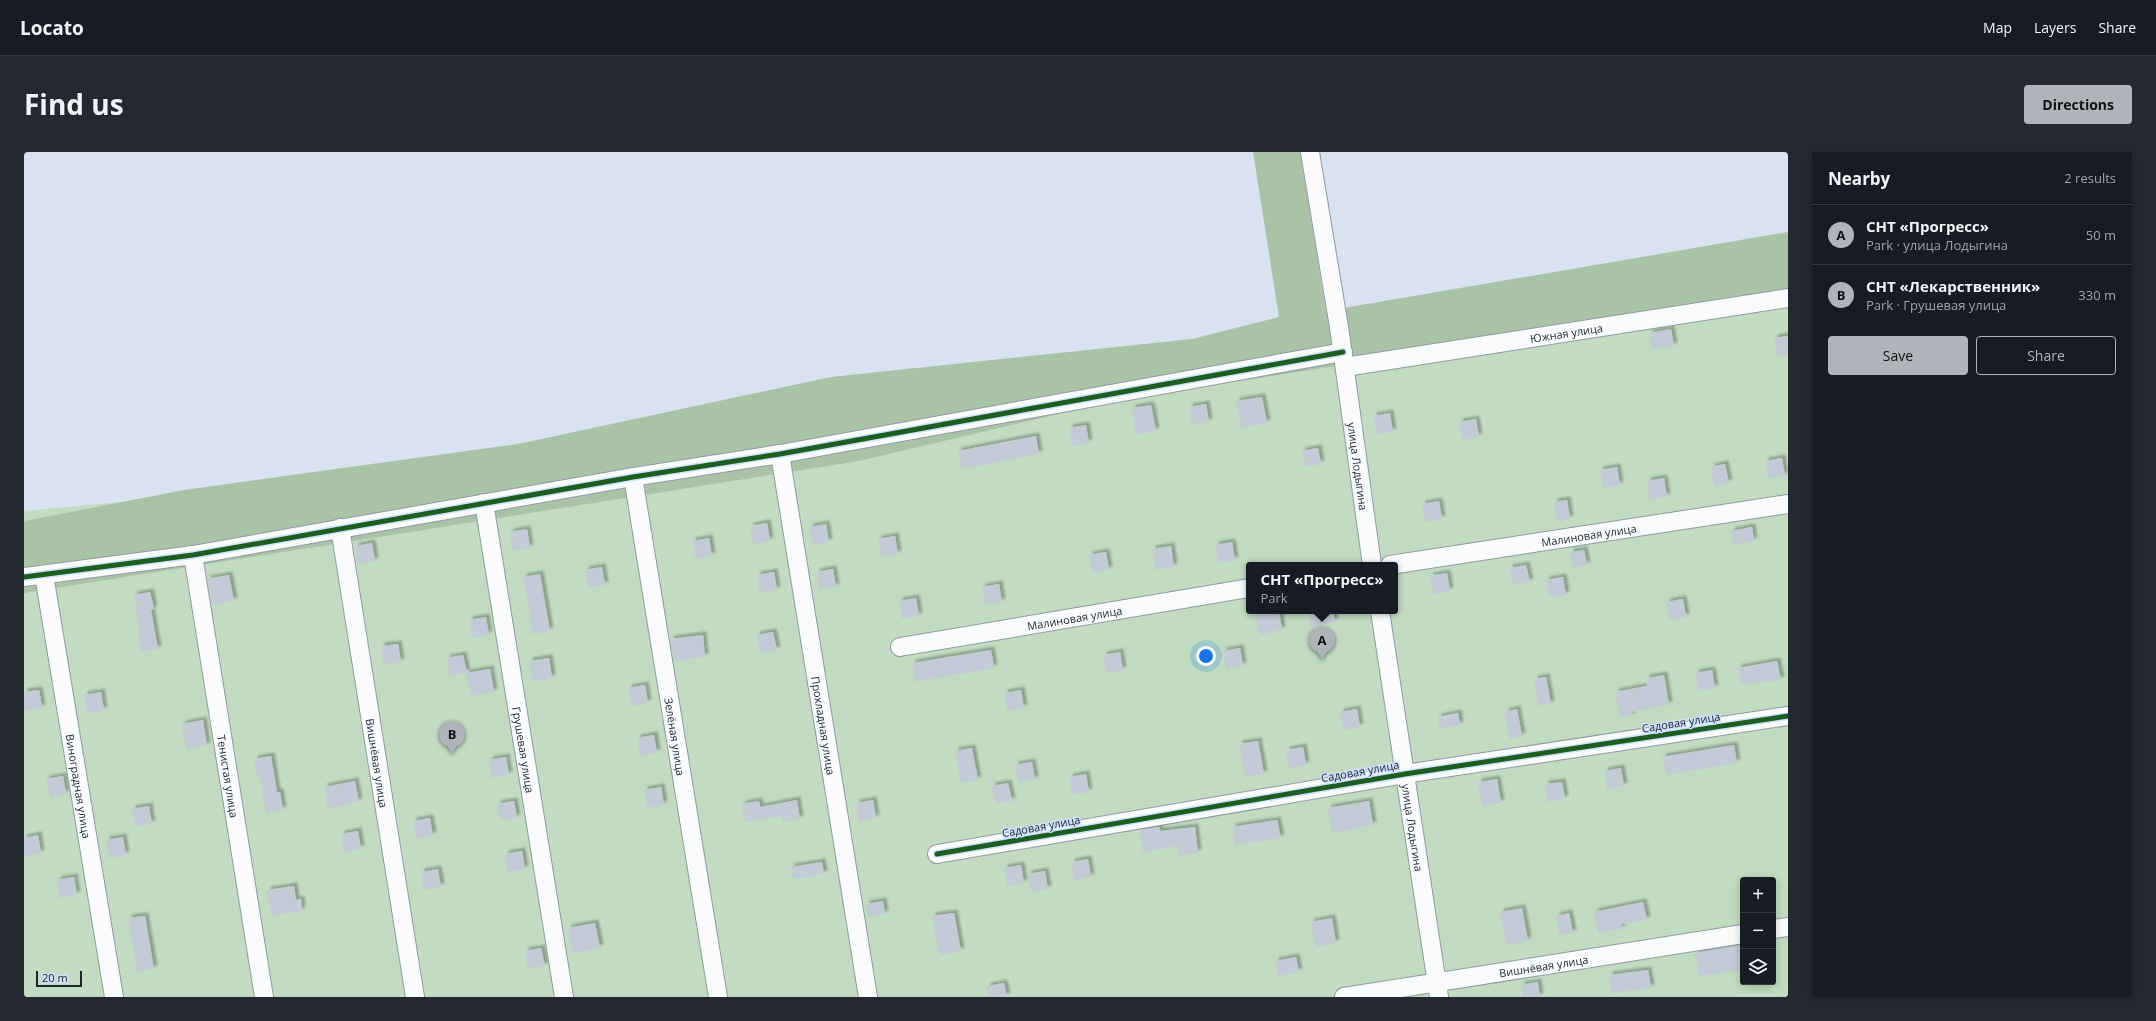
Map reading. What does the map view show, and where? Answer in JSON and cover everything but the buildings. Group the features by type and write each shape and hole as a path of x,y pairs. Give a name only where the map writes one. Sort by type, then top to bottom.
{"street":[{"name":"улица Лодыгина","path":"1310,152 1344,360 1372,562"},
{"name":"Южная улица","path":"24,577 193,554 633,477 1344,360 1788,298"},
{"name":"Прохладная улица","path":"780,454 868,997"},
{"name":"Зелёная улица","path":"633,477 718,997"},
{"name":"Грушевая улица","path":"484,503 564,997"},
{"name":"Малиновая улица","path":"1398,564 1788,504"},
{"name":"Вишнёвая улица","path":"340,528 415,997"},
{"name":"Тенистая улица","path":"193,554 264,997"},
{"name":"Виноградная улица","path":"44,574 114,997"},
{"name":"Малиновая улица","path":"900,647 1246,589"},
{"name":"улица Лодыгина","path":"1380,614 1438,990"},
{"name":"Садовая улица","path":"937,854 1405,774 1788,716"},
{"path":"1776,929 1788,927"},
{"name":"Вишнёвая улица","path":"1344,997 1438,990 1740,935"}],"green space":[{"path":"1253,152 1300,152 1326,311 1788,232 1788,297 1122,399 859,461 24,593 24,521 184,490 518,444 831,377 1192,339 1279,317"},
{"path":"1788,287 1788,997 24,997 24,511 800,440"}],"cycle path":[{"path":"24,577 193,555 633,477 780,454 1343,352"},
{"path":"937,854 1405,774 1788,716"}],"place":[{"name":"СНТ «Прогресс»","path":"1322,660"},
{"name":"СНТ «Лекарственник»","path":"452,754"}]}
